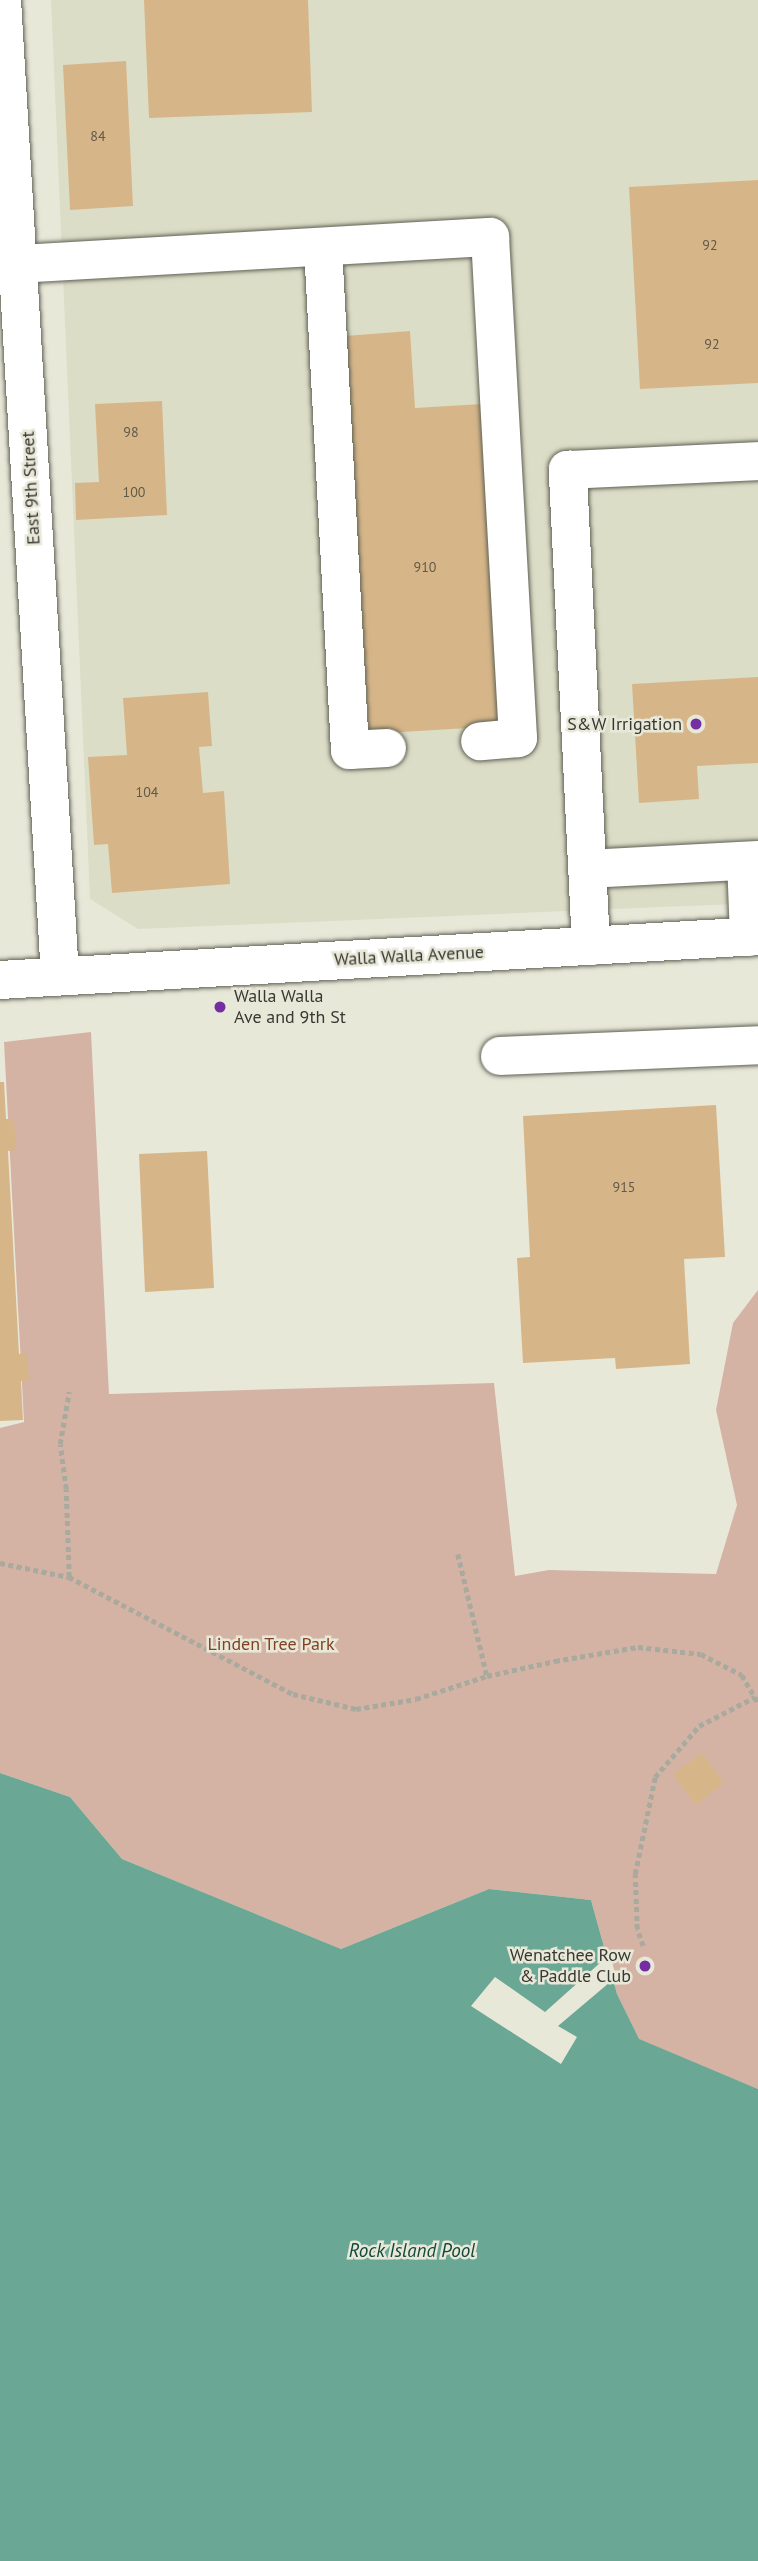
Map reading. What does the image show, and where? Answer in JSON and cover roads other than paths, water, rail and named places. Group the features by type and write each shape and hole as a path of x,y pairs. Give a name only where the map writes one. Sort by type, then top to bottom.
{"street":[{"name":"East 9th Street","path":"2,0 4,82 18,264 13,412 60,975"},
{"path":"18,264 490,237 518,738 480,741"},
{"path":"323,247 350,750 387,748"},
{"path":"591,946 568,470 758,461"},
{"path":"587,869 752,861 754,936"},
{"name":"Walla Walla Avenue","path":"0,981 60,975 754,936"},
{"path":"500,1056 758,1045"}],"water":[{"name":"Rock Island Pool","path":"0,1773 70,1797 122,1859 341,1949 489,1889 591,1900 617,1994 639,2039 758,2089 758,2561 0,2561"}],"place":[{"name":"S&W Irrigation","path":"696,724"},
{"name":"Walla Walla Ave and 9th St","path":"220,1007"},
{"name":"Wenatchee Row & Paddle Club","path":"645,1966"}],"park label":[{"name":"Linden Tree Park","path":"271,1644"}]}
